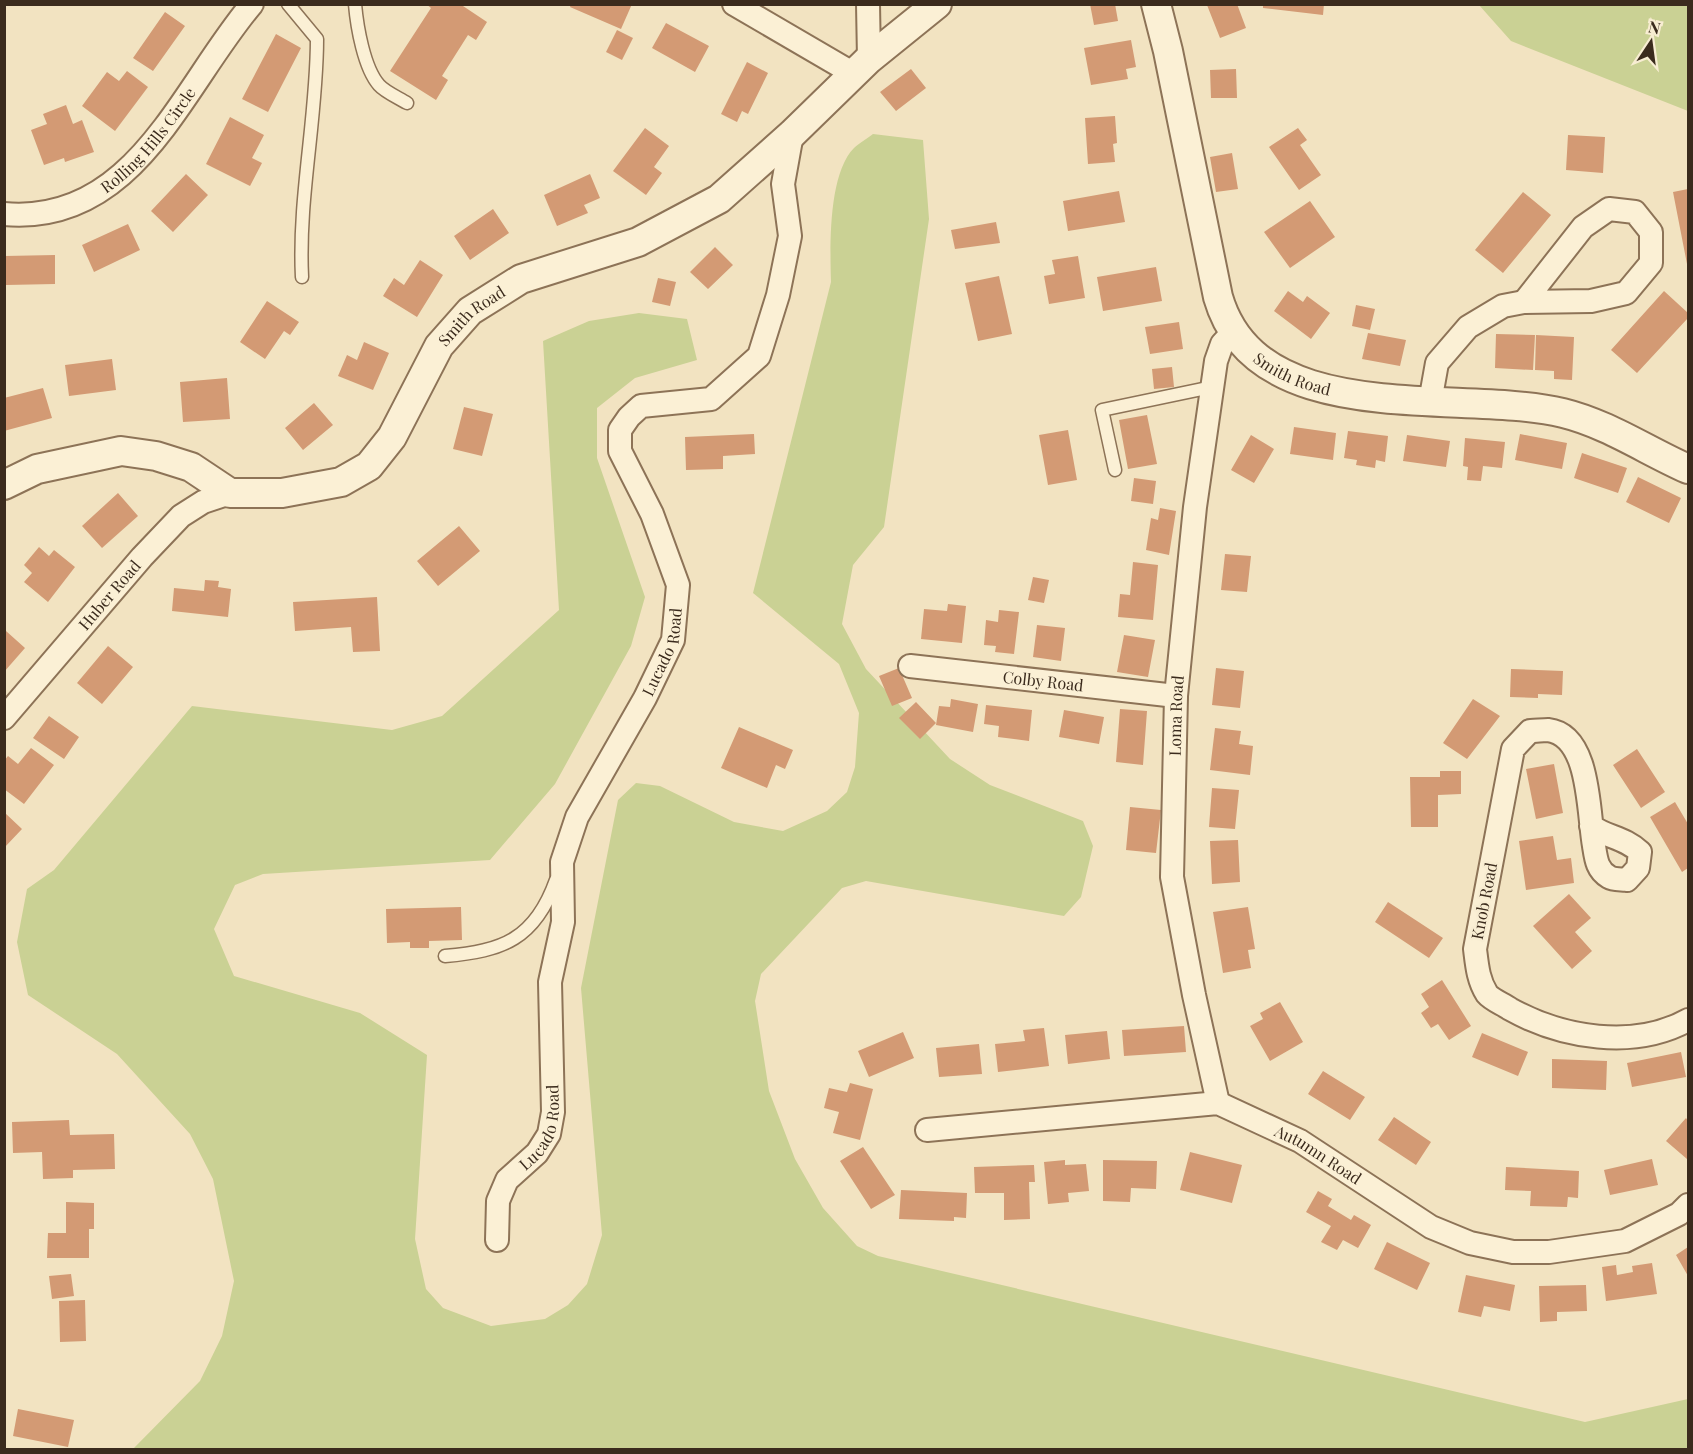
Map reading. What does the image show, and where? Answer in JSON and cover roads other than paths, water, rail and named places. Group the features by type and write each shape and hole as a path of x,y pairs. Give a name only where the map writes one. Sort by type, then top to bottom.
{"street":[{"name":"Rolling Hills Circle","path":"4,213 39,214 70,206 111,183 145,154 252,4"},
{"path":"734,4 862,67 868,4"},
{"name":"Smith Road","path":"230,493 282,493 312,489 341,482 369,466 392,437 439,346 470,311 521,279 638,242 719,199 862,67 937,4"},
{"name":"Smith Road","path":"1156,4 1223,316 1233,332 1258,358 1282,373 1319,388 1430,402 1528,406 1566,413 1607,429 1689,469"},
{"name":"Lucado Road","path":"497,1239 498,1201 507,1180 537,1153 549,1134 553,1112 550,982 563,922 562,862 577,818 645,698 673,639 678,585 652,514 620,451 620,430 641,406 711,399 759,356 778,295 790,236 783,184 792,134"},
{"path":"1430,402 1437,363 1468,327 1503,306 1524,302 1591,301 1626,293 1651,263 1651,232 1635,212 1609,209 1583,227 1524,302"},
{"name":"Loma Road","path":"1218,1103 1194,995 1172,877 1176,696 1195,507 1215,361 1222,344 1233,332"},
{"path":"4,485 38,469 121,452 156,456 191,467 230,493"},
{"name":"Huber Road","path":"4,718 142,557 181,516 203,502 230,493"},
{"name":"Colby Road","path":"910,666 1176,696"},
{"name":"Knob Road","path":"1591,826 1581,759 1570,741 1550,730 1530,731 1513,749 1475,950 1479,976 1489,996 1537,1024 1586,1036 1637,1036 1689,1020"},
{"path":"927,1130 1218,1103"},
{"name":"Autumn Road","path":"1218,1103 1300,1141 1431,1227 1470,1243 1512,1252 1550,1252 1586,1248 1625,1241 1679,1214 1689,1205"}],"lane":[{"path":"288,4 317,39 317,85 300,243 302,277"},
{"path":"355,4 357,25 367,61 379,86 407,103"},
{"path":"1115,470 1101,410 1212,387"},
{"path":"444,957 481,953 519,936 536,921 551,894 562,862"}]}
